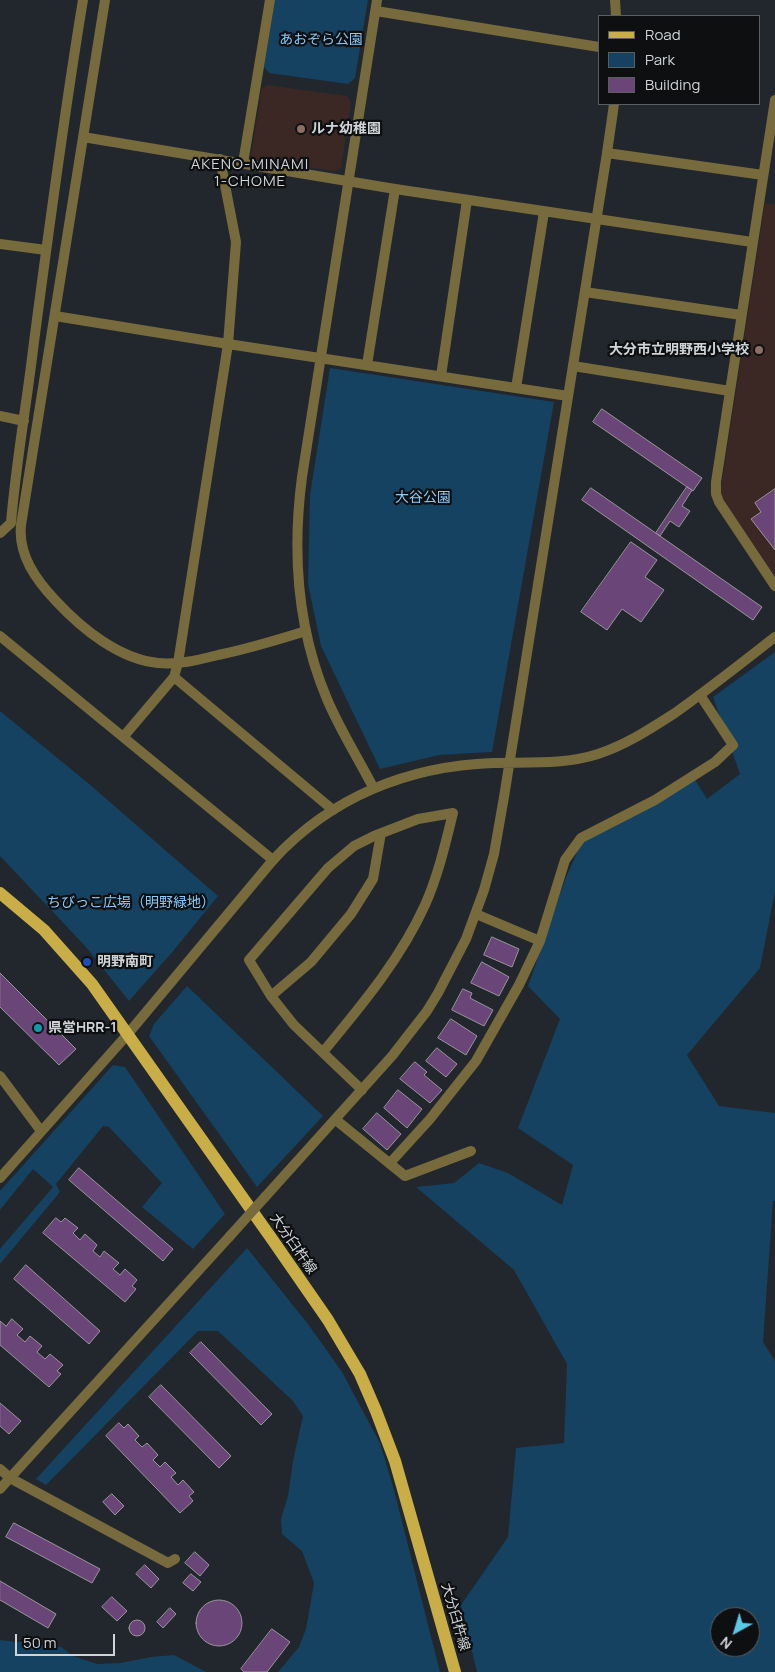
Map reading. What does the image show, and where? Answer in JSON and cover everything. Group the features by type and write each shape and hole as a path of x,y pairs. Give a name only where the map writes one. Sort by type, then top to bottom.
{"main road":[{"name":"大分臼杵線","path":"0,893 44,930 63,949 92,984 312,1297 360,1374 376,1411 397,1470 455,1672"}],"street":[{"path":"84,0 69,82 14,487 16,524 22,546 36,577 71,617 111,646 140,659 158,663 178,663 230,653 306,631"},
{"path":"16,524 55,316 105,0"},
{"path":"243,163 270,0"},
{"path":"615,0 616,15"},
{"path":"373,788 327,700 306,631 297,574 297,526 302,477 376,5 598,46"},
{"path":"775,100 716,482 716,494 721,506 775,586"},
{"path":"0,1489 362,1090 404,1041 430,1006 459,954 476,914 494,854 614,105"},
{"path":"83,137 395,189 752,242"},
{"path":"607,153 763,175"},
{"path":"124,736 174,677 178,663 228,344 236,242 220,159"},
{"path":"367,365 395,189"},
{"path":"441,376 468,200"},
{"path":"516,388 544,212"},
{"path":"0,244 46,250"},
{"path":"585,292 741,315"},
{"path":"55,316 568,396"},
{"path":"573,366 730,391"},
{"path":"0,416 24,421"},
{"path":"0,533 16,524"},
{"path":"0,636 273,860"},
{"path":"0,1178 127,1035 273,860 296,838 333,810 373,788 398,779 447,767 508,762 564,762 598,754 636,738 700,695 775,638"},
{"path":"174,677 333,810"},
{"path":"390,1163 430,1119 476,1061 519,985 540,941 565,860 581,838 655,800 715,762 732,745 700,695"},
{"path":"323,1052 383,978 405,944 425,904 438,869 453,814 418,819 354,846 328,868 249,960 271,996 294,1025 362,1090"},
{"path":"271,996 311,962 351,914 373,879 381,833"},
{"path":"476,914 540,941"},
{"path":"0,1076 41,1131"},
{"path":"336,1120 405,1176 471,1151"},
{"path":"0,1469 10,1478 168,1563 175,1559"}],"shaded area":[{"name":"ルナ幼稚園","path":"267,85 347,96 351,102 341,168 335,171 255,160 251,155 262,89"},
{"name":"大分市立明野西小学校","path":"765,203 775,204 775,576 720,495"}],"green space":[{"name":"あおぞら公園","path":"275,0 368,0 355,78 348,84 269,73 264,67"},
{"name":"大谷公園","path":"330,368 554,402 492,752 439,755 380,769 321,646 308,584 310,495"},
{"path":"775,652 775,891 760,968 687,1055 719,1106 775,1113 775,1201 773,1201 763,1342 775,1361 775,1672 477,1672 461,1605 508,1537 516,1448 564,1443 567,1364 514,1270 416,1187 454,1183 479,1163 508,1173 562,1205 573,1165 518,1128 560,1019 528,986 565,880 582,841 694,778 707,799 740,774 713,697"},
{"name":"ちびっこ広場（明野緑地）","path":"0,711 88,783 218,896 129,1001 86,947 0,856"},
{"path":"187,986 323,1116 257,1187 149,1036 154,1024"},
{"path":"113,1065 125,1067 225,1214 193,1249 142,1207 162,1183 109,1127 103,1126 56,1184 60,1192 0,1264 0,1249 53,1187 33,1169 0,1210 0,1191"},
{"path":"247,1248 308,1324 342,1372 380,1443 394,1490 440,1672 278,1672 299,1647 306,1629 314,1583 302,1551 282,1534 281,1519 288,1496 293,1461 303,1416 293,1401 218,1331 198,1331 46,1485 36,1479"},
{"path":"0,1640 61,1647 73,1656 97,1664 120,1663 174,1655 206,1672 0,1672"}],"building":[{"path":"602,409 702,478 693,491 593,422"},
{"path":"687,487 692,490 682,506 690,511 679,527 670,521 660,536 656,533"},
{"path":"591,488 762,607 753,620 582,500"},
{"path":"775,489 775,550 751,519 761,512 755,503"},
{"path":"631,542 657,560 645,577 664,590 641,622 622,609 607,630 581,612"},
{"path":"492,937 519,949 512,967 484,955"},
{"path":"482,962 509,977 499,996 471,983"},
{"name":"県営HRR-1","path":"0,973 76,1049 59,1065 0,1007"},
{"path":"463,989 472,993 470,998 493,1010 484,1026 452,1010"},
{"path":"451,1019 477,1036 466,1055 438,1038"},
{"path":"437,1048 457,1064 446,1077 426,1061"},
{"path":"415,1062 427,1072 424,1075 442,1090 430,1103 400,1079"},
{"path":"398,1090 422,1109 407,1128 384,1108"},
{"path":"377,1113 401,1134 387,1150 363,1129"},
{"path":"79,1168 173,1249 163,1261 69,1180"},
{"path":"56,1218 61,1222 65,1218 78,1228 73,1233 80,1240 85,1234 97,1245 93,1251 100,1257 104,1251 119,1263 113,1269 120,1275 125,1269 137,1280 132,1286 136,1289 125,1302 43,1233"},
{"path":"26,1265 100,1331 89,1344 14,1279"},
{"path":"12,1319 23,1329 17,1335 25,1342 30,1336 42,1346 37,1352 45,1359 50,1354 63,1365 57,1371 61,1374 49,1387 0,1345 0,1321 6,1326"},
{"path":"201,1342 272,1414 261,1425 190,1353"},
{"path":"161,1385 231,1456 219,1468 149,1397"},
{"path":"0,1403 21,1421 9,1434 0,1426"},
{"path":"119,1423 124,1428 128,1424 139,1436 135,1440 142,1447 147,1443 158,1455 153,1460 160,1467 165,1462 176,1473 171,1477 178,1485 183,1480 194,1492 189,1496 193,1501 180,1513 106,1436"},
{"path":"112,1494 124,1506 115,1515 103,1502"},
{"path":"14,1523 100,1569 92,1583 6,1537"},
{"path":"195,1552 209,1565 200,1576 185,1563"},
{"path":"145,1565 159,1579 151,1588 136,1574"},
{"path":"191,1574 201,1582 193,1591 183,1583"},
{"path":"0,1581 56,1614 48,1628 0,1600"},
{"path":"112,1597 127,1611 117,1621 102,1607"},
{"path":"219,1600 232,1604 238,1610 242,1623 238,1636 232,1642 219,1646 206,1642 200,1636 196,1623 200,1610 206,1604"},
{"path":"170,1608 176,1614 163,1628 157,1622"},
{"path":"137,1620 145,1628 137,1636 129,1628"},
{"path":"272,1629 290,1642 267,1672 244,1672 241,1669"}],"place":[{"name":"ルナ幼稚園","path":"301,129"},
{"name":"大分市立明野西小学校","path":"759,350"},
{"name":"明野南町","path":"87,962"},
{"name":"県営HRR-1","path":"38,1028"}],"district":[{"name":"AKENO-MINAMI 1-CHOME","path":"250,174"}]}
